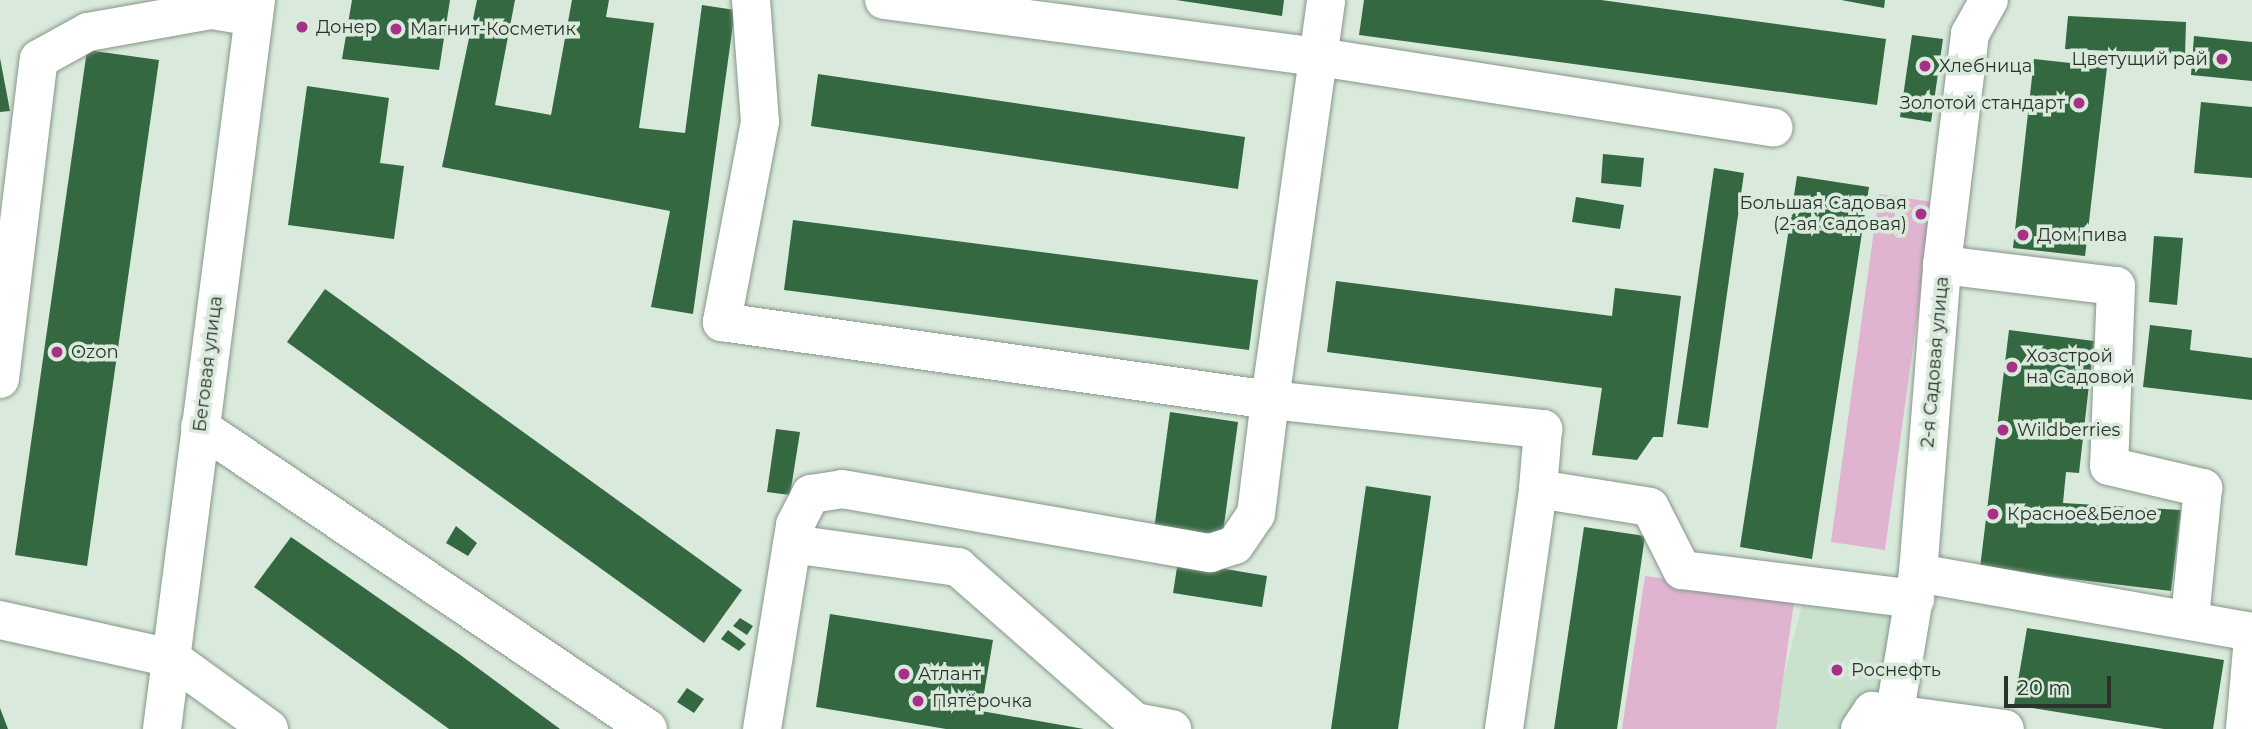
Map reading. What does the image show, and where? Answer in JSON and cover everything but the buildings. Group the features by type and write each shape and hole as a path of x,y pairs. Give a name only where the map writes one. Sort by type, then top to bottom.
{"street":[{"path":"751,0 760,122 722,322 1270,400 1543,429 1538,489 1504,729"},
{"path":"884,0 1318,57 1774,128"},
{"path":"762,729 792,544 811,494 842,489 1210,553 1235,545 1256,514 1326,0"},
{"name":"2-я Садовая улица","path":"1894,721 1917,586 1942,265 1970,34 1989,0"},
{"path":"0,379 39,60 89,32 212,10 255,8"},
{"name":"Беговая улица","path":"162,729 255,8"},
{"path":"1942,265 2116,286 2109,466 2203,488 2190,618"},
{"path":"200,427 648,729"},
{"path":"1538,489 1650,507 1682,570 1917,586 2190,618 2252,632"},
{"path":"792,544 958,567 1135,722 1172,729"},
{"path":"0,620 171,657 269,729"},
{"path":"2245,729 2252,649"},
{"path":"1860,729 1872,711 1894,721 2005,729"}],"shaded area":[{"path":"1879,194 1933,202 1885,550 1831,542"},
{"path":"1645,576 1795,595 1776,729 1622,729"},
{"name":"Роснефть","path":"1803,601 1899,611 1877,729 1770,729"}],"place":[{"name":"Донер","path":"302,27"},
{"name":"Магнит-Косметик","path":"396,29"},
{"name":"Цветущий рай","path":"2222,59"},
{"name":"Хлебница","path":"1925,66"},
{"name":"Золотой стандарт","path":"2079,103"},
{"name":"Большая Садовая (2-ая Садовая)","path":"1921,214"},
{"name":"Дом пива","path":"2023,235"},
{"name":"Ozon","path":"57,352"},
{"name":"Хозстрой на Садовой","path":"2012,367"},
{"name":"Wildberries","path":"2003,430"},
{"name":"Красное&Белое","path":"1993,514"},
{"name":"Роснефть","path":"1837,670"},
{"name":"Атлант","path":"904,674"},
{"name":"Пятёрочка","path":"918,701"}]}
